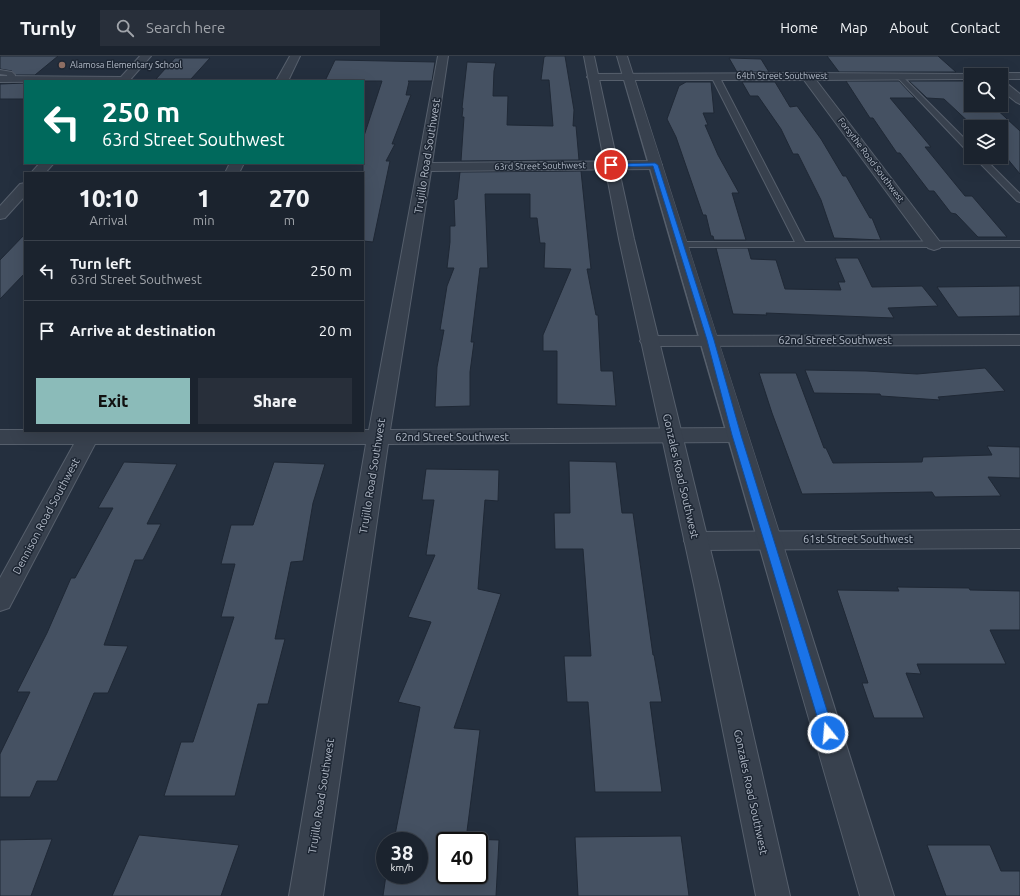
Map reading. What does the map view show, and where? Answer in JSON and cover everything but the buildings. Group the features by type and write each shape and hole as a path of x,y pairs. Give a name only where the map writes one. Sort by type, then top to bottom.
{"street":[{"path":"5,79 123,80 146,56"},
{"path":"283,80 295,56"},
{"name":"Trujillo Road Southwest","path":"306,896 378,437 443,56"},
{"name":"Gonzales Road Southwest","path":"589,56 649,340 696,541 773,896"},
{"path":"622,56 710,340 736,435 877,896"},
{"name":"Forsythe Road Southwest","path":"807,76 934,245"},
{"name":"64th Street Southwest","path":"593,77 964,76"},
{"path":"1008,76 1020,76"},
{"path":"1008,90 1020,100"},
{"path":"39,172 47,164"},
{"name":"63rd Street Southwest","path":"425,167 655,165"},
{"path":"0,215 24,189"},
{"name":"62nd Street Southwest","path":"649,340 1020,340"},
{"name":"62nd Street Southwest","path":"0,437 90,434 378,437 736,435"},
{"name":"Dennison Road Southwest","path":"0,601 90,434"},
{"name":"61st Street Southwest","path":"696,541 1020,539"}],"lane":[{"path":"0,72 10,73 11,75 5,79"},
{"path":"715,76 801,244"},
{"path":"898,76 964,143"},
{"path":"985,164 1020,199"},
{"path":"680,245 1020,244"}],"place":[{"name":"Alamosa Elementary School","path":"62,65"}],"route":[{"path":"611,165 655,165 710,340 736,435 828,733"}]}
